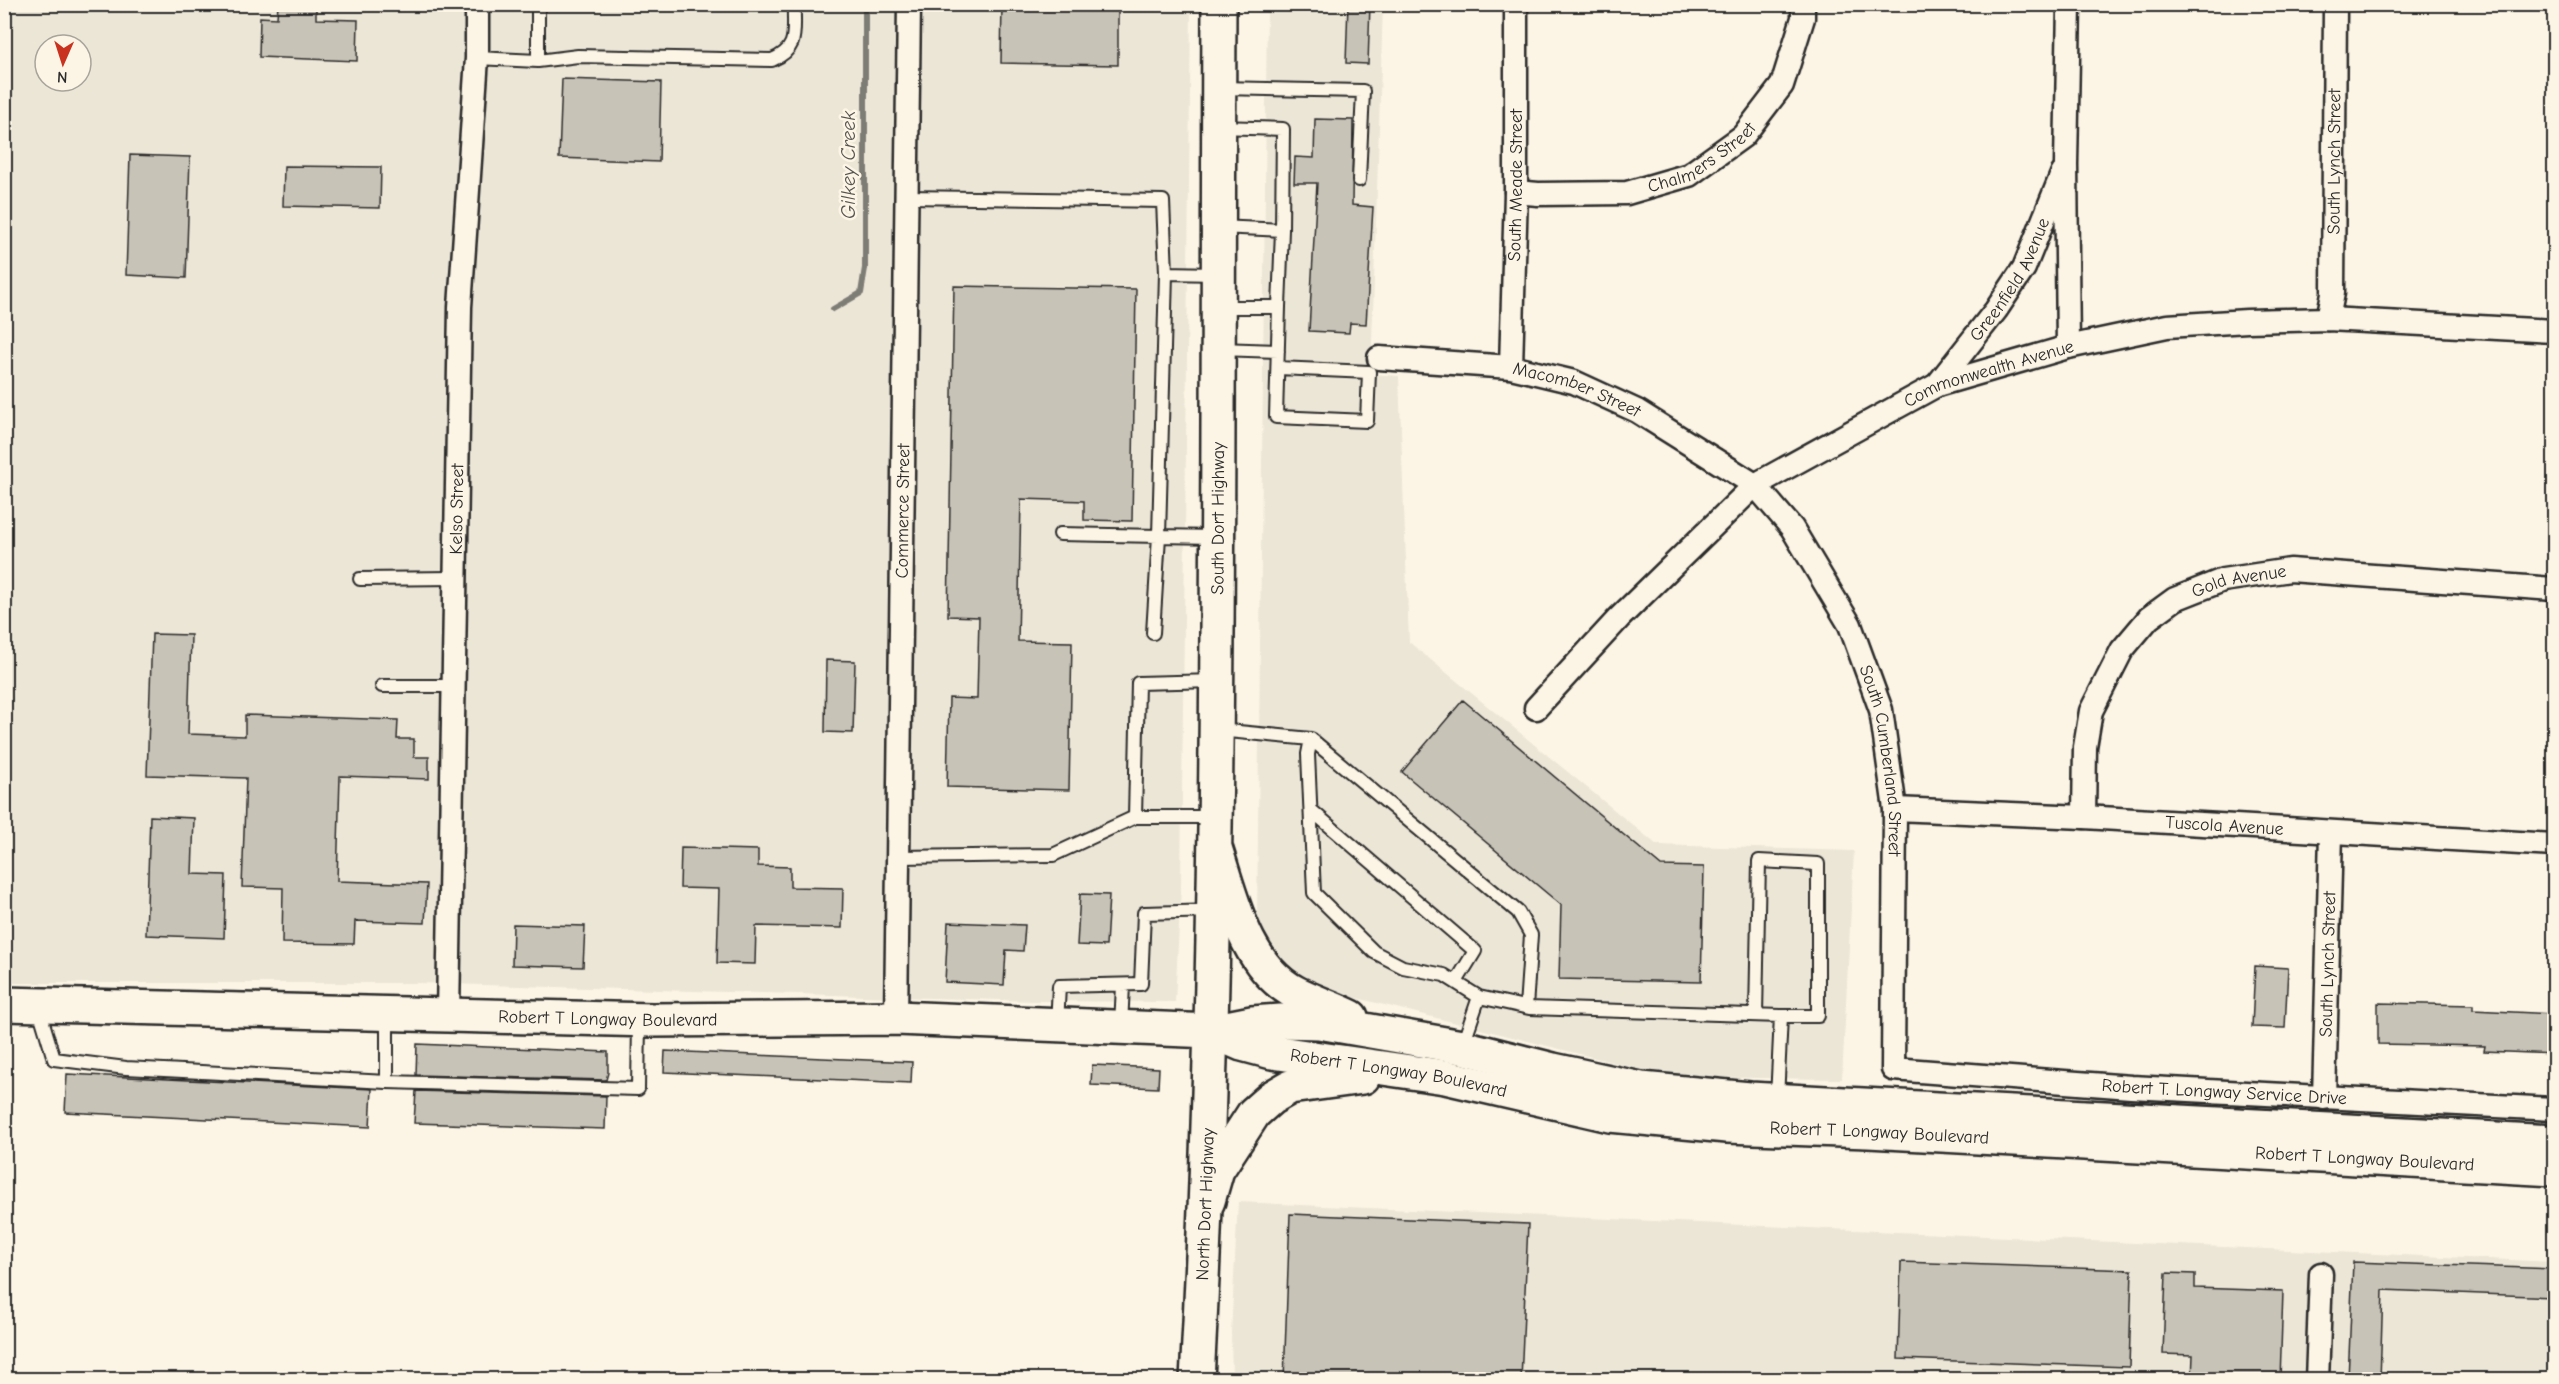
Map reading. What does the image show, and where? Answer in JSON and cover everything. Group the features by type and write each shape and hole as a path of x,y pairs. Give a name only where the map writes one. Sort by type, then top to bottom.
{"street":[{"name":"Kelso Street","path":"448,1015 460,307 477,58 477,4"},
{"name":"Commerce Street","path":"896,1018 909,4"},
{"name":"South Dort Highway","path":"1212,1031 1216,849 1219,4"},
{"name":"South Meade Street","path":"1511,367 1516,192 1516,4"},
{"name":"Chalmers Street","path":"1516,192 1538,194 1627,193 1689,175 1743,135 1782,85 1803,18 1803,4"},
{"name":"Greenfield Avenue","path":"2068,347 2066,164 2069,4"},
{"name":"South Lynch Street","path":"2328,319 2332,293 2335,4"},
{"name":"Greenfield Avenue","path":"1936,385 1996,310 2024,268 2066,164"},
{"name":"Commonwealth Avenue","path":"1536,708 1619,618 1755,485 1936,385 2068,347 2167,326 2328,319 2554,331"},
{"name":"Macomber Street","path":"1379,358 1511,367 1574,382 1637,411 1755,485"},
{"name":"South Cumberland Street","path":"1755,485 1792,528 1850,625 1881,710 1894,809 1893,1069"},
{"name":"Gold Avenue","path":"2084,817 2085,747 2091,711 2122,650 2150,618 2175,599 2223,580 2290,570 2554,589"},
{"name":"Tuscola Avenue","path":"1894,809 2084,817 2554,845"},
{"name":"South Lynch Street","path":"2324,1098 2331,833"},
{"path":"1216,849 1236,913 1255,953 1271,974 1294,992 1337,1010 1376,1031"},
{"name":"Robert T Longway Boulevard","path":"4,1004 639,1020 896,1018 1212,1031 1252,1023 1319,1022 1462,1047 1641,1089 1776,1109 2554,1169"},
{"name":"Robert T Longway Boulevard","path":"1212,1031 1242,1044 1272,1052 1445,1077 1610,1115 1726,1126 1776,1109 2554,1142"},
{"name":"North Dort Highway","path":"1197,1380 1212,1031"},
{"name":"Robert T. Longway Service Drive","path":"1893,1069 2131,1087 2554,1109"},
{"path":"1206,1208 1217,1170 1242,1128 1254,1113 1290,1087 1375,1076 1445,1077"},
{"path":"2317,1380 2321,1274"}],"lane":[{"path":"538,4 538,61"},
{"path":"477,58 508,61 578,57 772,60 786,54 792,46 794,4"},
{"path":"1218,88 1363,91 1359,180"},
{"path":"1218,127 1283,129 1276,417 1367,421 1369,372 1278,368"},
{"path":"907,197 1163,201 1166,273 1154,633"},
{"path":"1218,227 1282,230"},
{"path":"1166,273 1218,274"},
{"path":"1217,307 1279,307"},
{"path":"1217,349 1278,351"},
{"path":"1060,534 1216,537"},
{"path":"360,579 455,578"},
{"path":"1135,817 1138,683 1216,681"},
{"path":"382,686 454,686"},
{"path":"1216,730 1311,739 1518,912 1531,935 1526,1007"},
{"path":"1311,739 1308,754 1314,893 1374,952 1403,967 1444,975 1479,997 1526,1007 1781,1016 1818,1016 1818,864 1759,861 1756,1015"},
{"path":"1311,810 1475,951 1456,982"},
{"path":"898,857 1053,855 1135,817 1216,817"},
{"path":"1057,1025 1059,986 1141,984 1144,914 1215,911"},
{"path":"1121,1027 1123,985"},
{"path":"1462,1047 1479,997"},
{"path":"38,1005 54,1059 126,1068 387,1082 638,1089 639,1020"},
{"path":"387,1013 387,1082"},
{"path":"1776,1109 1781,1016"}],"shaded area":[{"path":"4,5 1191,5 1181,887 1175,1002 1035,1001 416,983 5,983"},
{"path":"1267,5 1383,5 1371,374 1399,376 1409,642 1657,845 1854,851 1842,1079 1671,1077 1301,984 1257,922"},
{"path":"1238,1202 2554,1262 2554,1379 1232,1380 1231,1333"}],"building":[{"path":"278,4 316,4 316,19 358,20 357,61 259,57 260,17 277,18"},
{"path":"1002,4 1118,4 1118,65 1001,63"},
{"path":"1348,4 1370,4 1368,64 1346,63"},
{"path":"562,79 661,82 659,162 559,158"},
{"path":"1315,119 1353,120 1352,205 1373,207 1366,324 1350,323 1349,333 1309,331 1317,183 1294,183 1295,157 1314,158"},
{"path":"130,155 190,157 186,278 126,275"},
{"path":"284,166 381,167 380,208 283,206"},
{"path":"954,286 1136,289 1132,521 1084,520 1084,501 1021,499 1018,641 1072,642 1069,790 947,787 949,698 977,699 979,617 948,616"},
{"path":"152,634 191,635 188,734 245,736 245,715 398,720 397,739 414,739 414,757 429,757 429,779 340,776 337,881 427,884 425,923 355,921 354,944 282,943 283,888 242,887 246,778 147,775"},
{"path":"826,660 855,661 853,733 825,732"},
{"path":"1463,700 1661,866 1704,867 1701,982 1559,979 1561,905 1402,772"},
{"path":"150,816 194,818 192,874 226,875 224,938 146,935"},
{"path":"681,848 758,850 758,866 790,867 790,887 843,888 842,928 756,926 755,964 717,963 719,889 680,888"},
{"path":"1080,894 1109,895 1106,946 1077,945"},
{"path":"948,922 1025,925 1023,951 1006,950 1004,985 945,982"},
{"path":"513,924 585,926 583,967 512,965"},
{"path":"2255,966 2288,968 2285,1028 2252,1027"},
{"path":"2378,1003 2473,1005 2473,1010 2554,1014 2554,1054 2484,1051 2485,1046 2378,1044"},
{"path":"417,1044 608,1052 608,1073 606,1080 416,1075"},
{"path":"665,1051 912,1062 911,1083 664,1072"},
{"path":"1092,1065 1159,1068 1158,1088 1091,1085"},
{"path":"67,1074 372,1089 370,1127 65,1112"},
{"path":"416,1091 606,1096 605,1129 414,1123"},
{"path":"1290,1214 1528,1224 1521,1380 1284,1380"},
{"path":"1901,1262 2132,1270 2129,1367 1898,1359"},
{"path":"2353,1262 2554,1269 2554,1297 2383,1290 2380,1380 2348,1380"},
{"path":"2166,1273 2195,1274 2195,1288 2283,1291 2280,1380 2192,1380 2193,1355 2163,1354"}],"waterway":[{"name":"Gilkey Creek","path":"833,309 861,293 865,268 865,4"}]}
